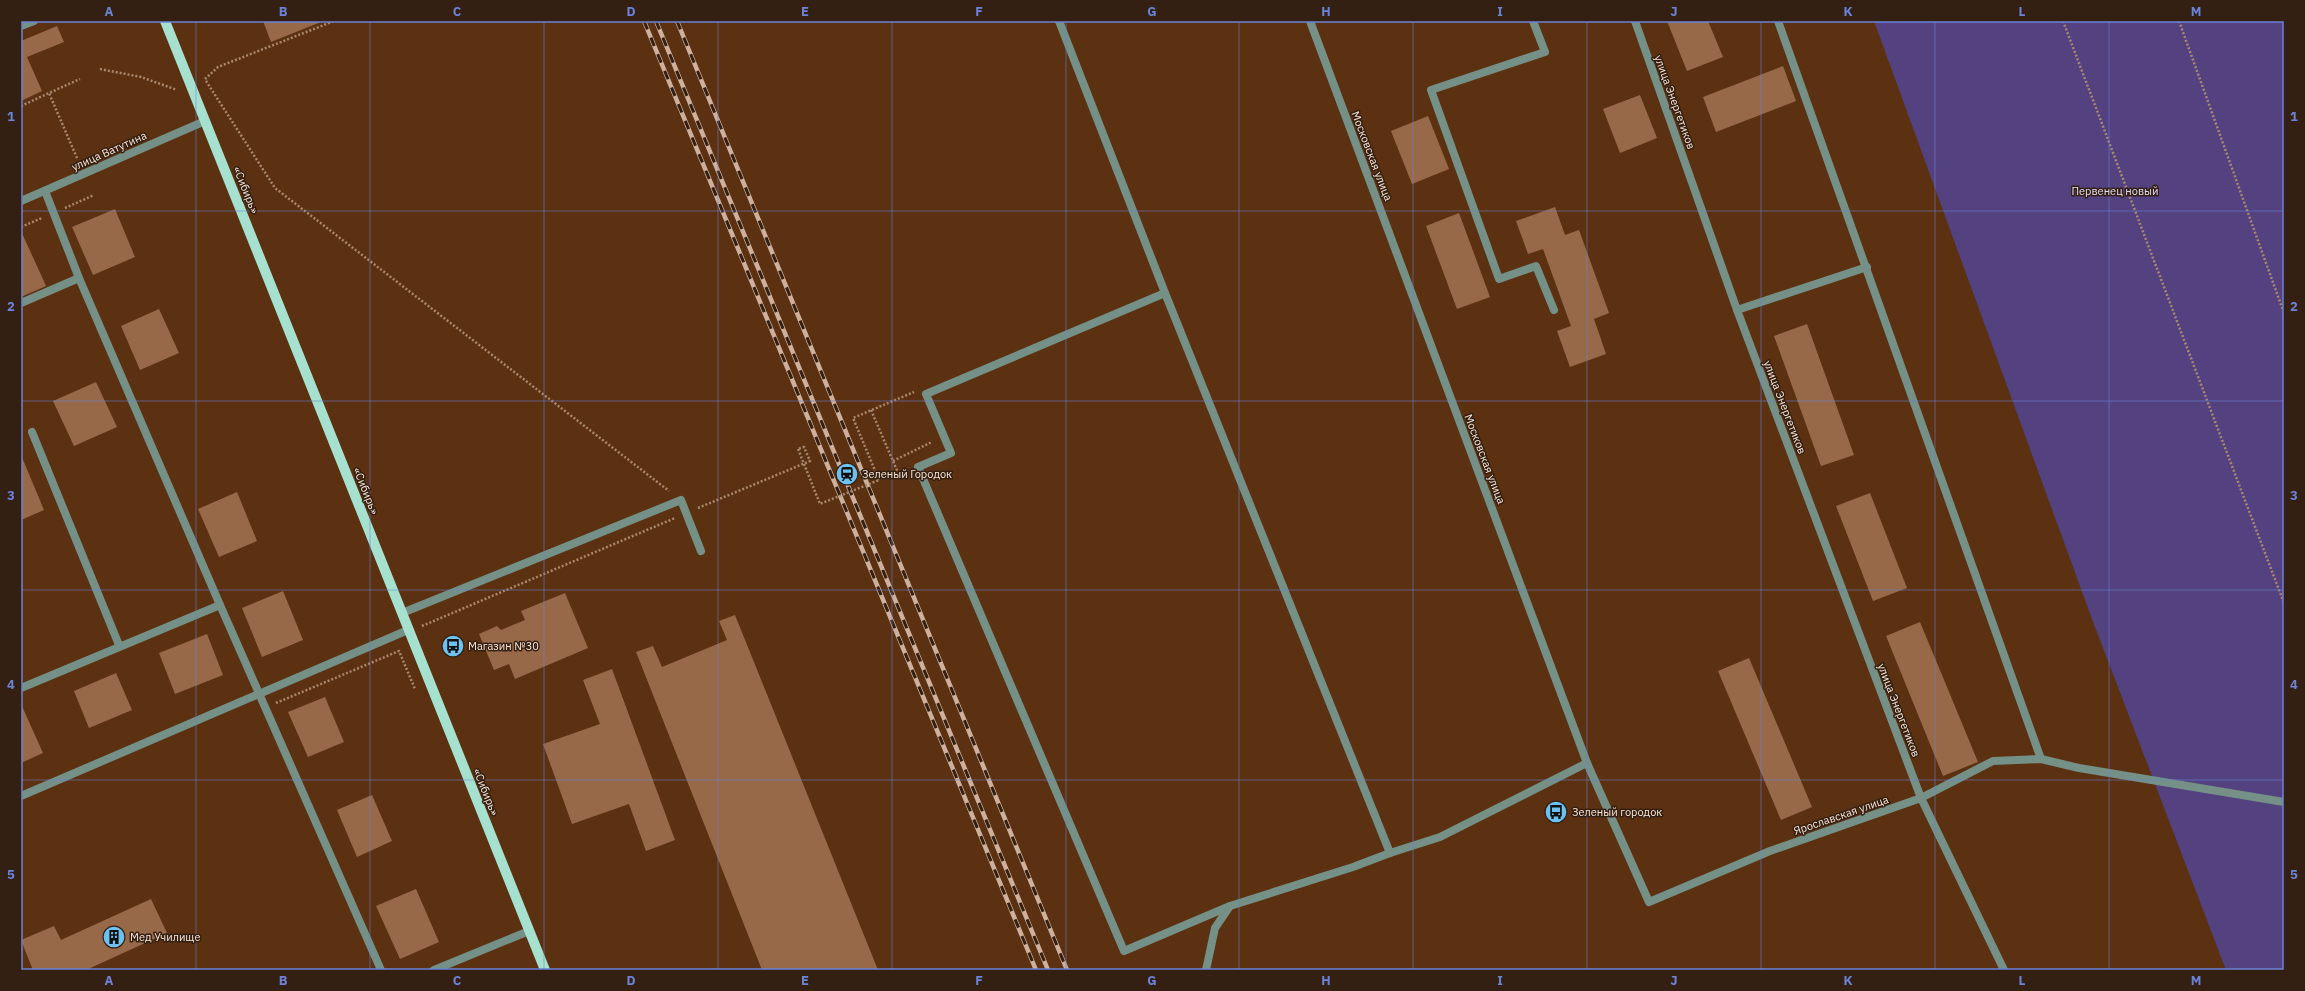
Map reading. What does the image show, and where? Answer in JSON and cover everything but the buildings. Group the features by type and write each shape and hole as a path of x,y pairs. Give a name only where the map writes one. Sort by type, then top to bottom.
{"main road":[{"name":"«Сибирь»","path":"165,21 528,931 545,970"}],"street":[{"path":"21,26 34,21"},
{"path":"1059,21 1165,293 1390,853"},
{"name":"Московская улица","path":"1310,21 1587,763 1649,902"},
{"path":"1533,21 1545,52 1431,90 1499,279 1536,266 1554,310"},
{"name":"улица Энергетиков","path":"1635,21 1737,310 1921,798 2004,970"},
{"path":"1778,21 1867,267 2041,759"},
{"name":"улица Ватутина","path":"21,201 205,121"},
{"path":"45,191 79,278 258,694 381,970"},
{"path":"1737,310 1867,267"},
{"path":"21,303 79,278"},
{"path":"1165,293 926,394 951,453 918,467 1124,951 1230,906 1353,867 1440,837 1587,763"},
{"path":"32,432 119,645"},
{"path":"402,613 681,500 701,551"},
{"path":"21,688 119,645 220,605"},
{"path":"21,796 408,630"},
{"name":"Ярославская улица","path":"1649,902 1770,851 1921,798 1993,761 2041,759 2087,770 2284,802"},
{"path":"1206,970 1215,928 1230,906"},
{"path":"434,970 528,931"}],"path":[{"path":"334,21 218,66 205,79 275,188 681,500"},
{"path":"2063,21 2284,603"},
{"path":"2179,21 2284,313"},
{"path":"100,70 141,77 177,90"},
{"path":"21,106 80,79"},
{"path":"49,93 77,158"},
{"path":"420,627 686,514 810,461 804,447 798,449 820,504 879,480 853,418 913,392"},
{"path":"871,410 899,475 918,467"},
{"path":"893,461 944,436"},
{"path":"399,651 415,689"}],"green space":[{"name":"Первенец новый","path":"1874,21 2284,21 2284,970 2226,970 2092,619"}],"railway":[{"path":"644,21 1036,970"},
{"path":"656,21 1048,970"},
{"path":"677,21 1067,970"}],"place":[{"name":"Зеленый Городок","path":"847,474"},
{"name":"Магазин №30","path":"453,646"},
{"name":"Зеленый городок","path":"1556,812"},
{"name":"Мед Училище","path":"114,937"}]}
